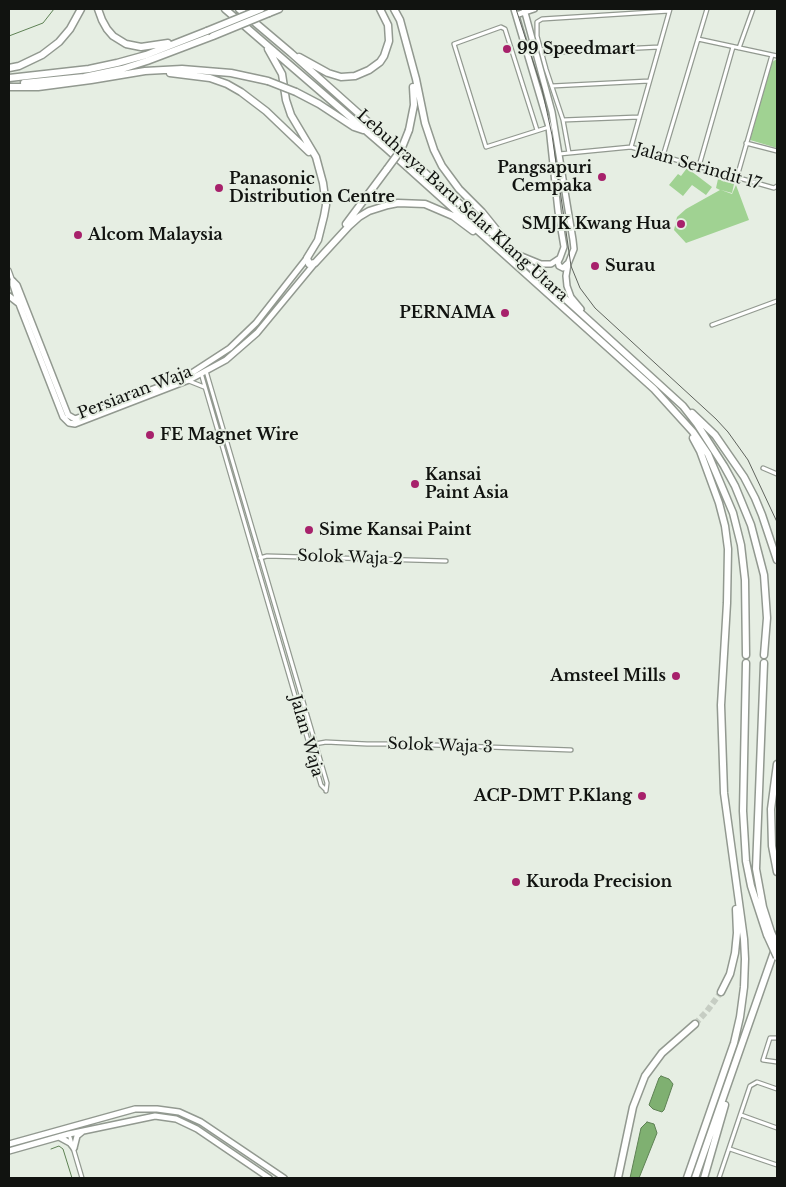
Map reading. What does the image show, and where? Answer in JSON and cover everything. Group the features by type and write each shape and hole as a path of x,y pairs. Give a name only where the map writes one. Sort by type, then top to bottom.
{"highway":[{"path":"9,68 19,66 42,56 59,42 70,29 81,9"},
{"path":"98,9 110,33 119,40 134,46 149,47 198,34"},
{"name":"Lebuhraya Baru Selat Klang Utara","path":"225,9 495,246 670,405 693,432 708,454 733,513 741,545 745,580 746,655"},
{"name":"Lebuhraya Baru Selat Klang Utara","path":"238,9 291,53 705,424 715,435 744,477 762,515 777,560"},
{"path":"9,78 117,64 146,55 261,9"},
{"path":"9,86 84,77 122,69 213,36 279,9"},
{"path":"291,53 328,73 341,77 362,74 380,62 389,41 388,25 380,9"},
{"path":"394,9 400,20 425,123 434,150 442,166 460,189 482,212 516,254"},
{"path":"262,41 282,74 286,100 291,116 319,165 325,194 324,216 318,240 307,258 309,264 314,263 352,223 369,210 388,205 409,203 425,204 438,208 453,216 495,246"},
{"path":"338,238 401,150 409,130 414,106 412,66"},
{"path":"9,86 38,87 151,70 182,69 231,73 268,81 296,92 319,104 354,127 366,131"},
{"path":"108,77 169,73 210,78 227,84 266,111 298,140 319,165"},
{"name":"Lebuhraya Baru Selat Klang Utara","path":"670,405 700,451 719,503 725,526 728,549 728,577 721,705 724,793 744,939 745,959 744,987 734,1044 688,1178"},
{"name":"Lebuhraya Baru Selat Klang Utara","path":"683,406 724,466 752,526 764,575 767,618 764,655"},
{"path":"746,663 742,811 746,861 753,895 777,957"},
{"path":"764,663 756,869 769,933 777,945"},
{"path":"777,764 771,809 772,846 777,872"},
{"path":"721,992 730,974 737,942 734,870"},
{"path":"695,1178 726,1094 777,941"},
{"path":"618,1178 633,1107 645,1076 662,1054 695,1024"},
{"path":"704,1178 726,1104 726,1094"}],"street":[{"path":"514,9 549,127 558,212 564,247 558,262 559,266 563,268 568,264"},
{"path":"516,15 524,10 534,9"},
{"path":"663,156 707,9"},
{"path":"739,48 748,18 753,9"},
{"path":"524,10 552,112 574,245 566,276 571,298 605,335"},
{"path":"569,153 563,120 542,54 536,22 542,19 670,10 631,147"},
{"path":"537,130 505,29 501,27 454,44 486,147 549,127"},
{"path":"698,39 777,56"},
{"path":"542,54 659,47"},
{"path":"699,166 733,47"},
{"path":"736,177 772,55"},
{"path":"552,86 650,81"},
{"path":"563,120 639,117"},
{"path":"746,143 777,151"},
{"name":"Jalan Serindit 17","path":"559,154 631,147 774,188 777,186"},
{"path":"516,254 541,264 555,263 560,258"},
{"name":"Persiaran Waja","path":"11,281 63,417 75,424 189,380 230,348 256,323 307,258"},
{"name":"Persiaran Waja","path":"70,421 226,360 248,342 268,320 314,263"},
{"path":"9,270 11,281"},
{"name":"Persiaran Waja","path":"11,281 17,285 70,421"},
{"path":"9,296 19,304"},
{"path":"712,325 777,301"},
{"name":"Jalan Waja","path":"202,369 316,743 327,783 326,791 320,784 205,387 202,369"},
{"path":"189,380 205,387"},
{"path":"763,468 777,474"},
{"name":"Solok Waja 2","path":"255,560 267,556 446,561"},
{"name":"Solok Waja 3","path":"309,745 326,742 571,750"},
{"path":"777,1038 770,1038 764,1060 777,1062"},
{"path":"719,1178 750,1086 757,1082 777,1089"},
{"path":"9,1144 135,1109 157,1108 179,1112 201,1122 284,1178"},
{"path":"69,1134 76,1127 118,1114"},
{"path":"741,1115 777,1128"},
{"path":"9,1151 84,1130 155,1116 176,1119 197,1129 269,1178"},
{"path":"74,1148 77,1136 84,1130"},
{"path":"26,1138 64,1131 69,1134 82,1178"},
{"path":"59,1137 70,1143 74,1148"},
{"path":"730,1149 777,1165"}],"shaded area":[{"path":"777,59 777,148 750,140 772,62"},
{"path":"687,168 712,187 706,195 692,185 683,196 669,185 678,174 681,176"},
{"path":"718,179 734,184 732,193 721,190 732,194 736,185 749,220 686,243 674,230 677,217 686,209 720,190 716,188"},
{"path":"661,1076 669,1079 673,1084 662,1112 653,1109 649,1105"},
{"path":"647,1122 654,1124 657,1133 639,1178 630,1178 641,1128"}],"waterway":[{"path":"9,36 43,23 54,9"},
{"path":"51,1149 59,1146 63,1149 72,1178"}],"tunnel":[{"path":"695,1024 721,992"}],"tram line":[{"path":"516,9 542,89 552,135 571,266 580,288 595,308 728,432 748,460 777,522"}],"place":[{"name":"99 Speedmart","path":"507,49"},
{"name":"Pangsapuri Cempaka","path":"602,177"},
{"name":"Panasonic Distribution Centre","path":"219,188"},
{"name":"SMJK Kwang Hua","path":"681,224"},
{"name":"Alcom Malaysia","path":"78,235"},
{"name":"Surau","path":"595,266"},
{"name":"PERNAMA","path":"505,313"},
{"name":"FE Magnet Wire","path":"150,435"},
{"name":"Kansai Paint Asia","path":"415,484"},
{"name":"Sime Kansai Paint","path":"309,530"},
{"name":"Amsteel Mills","path":"676,676"},
{"name":"ACP-DMT P.Klang","path":"642,796"},
{"name":"Kuroda Precision","path":"516,882"}]}
